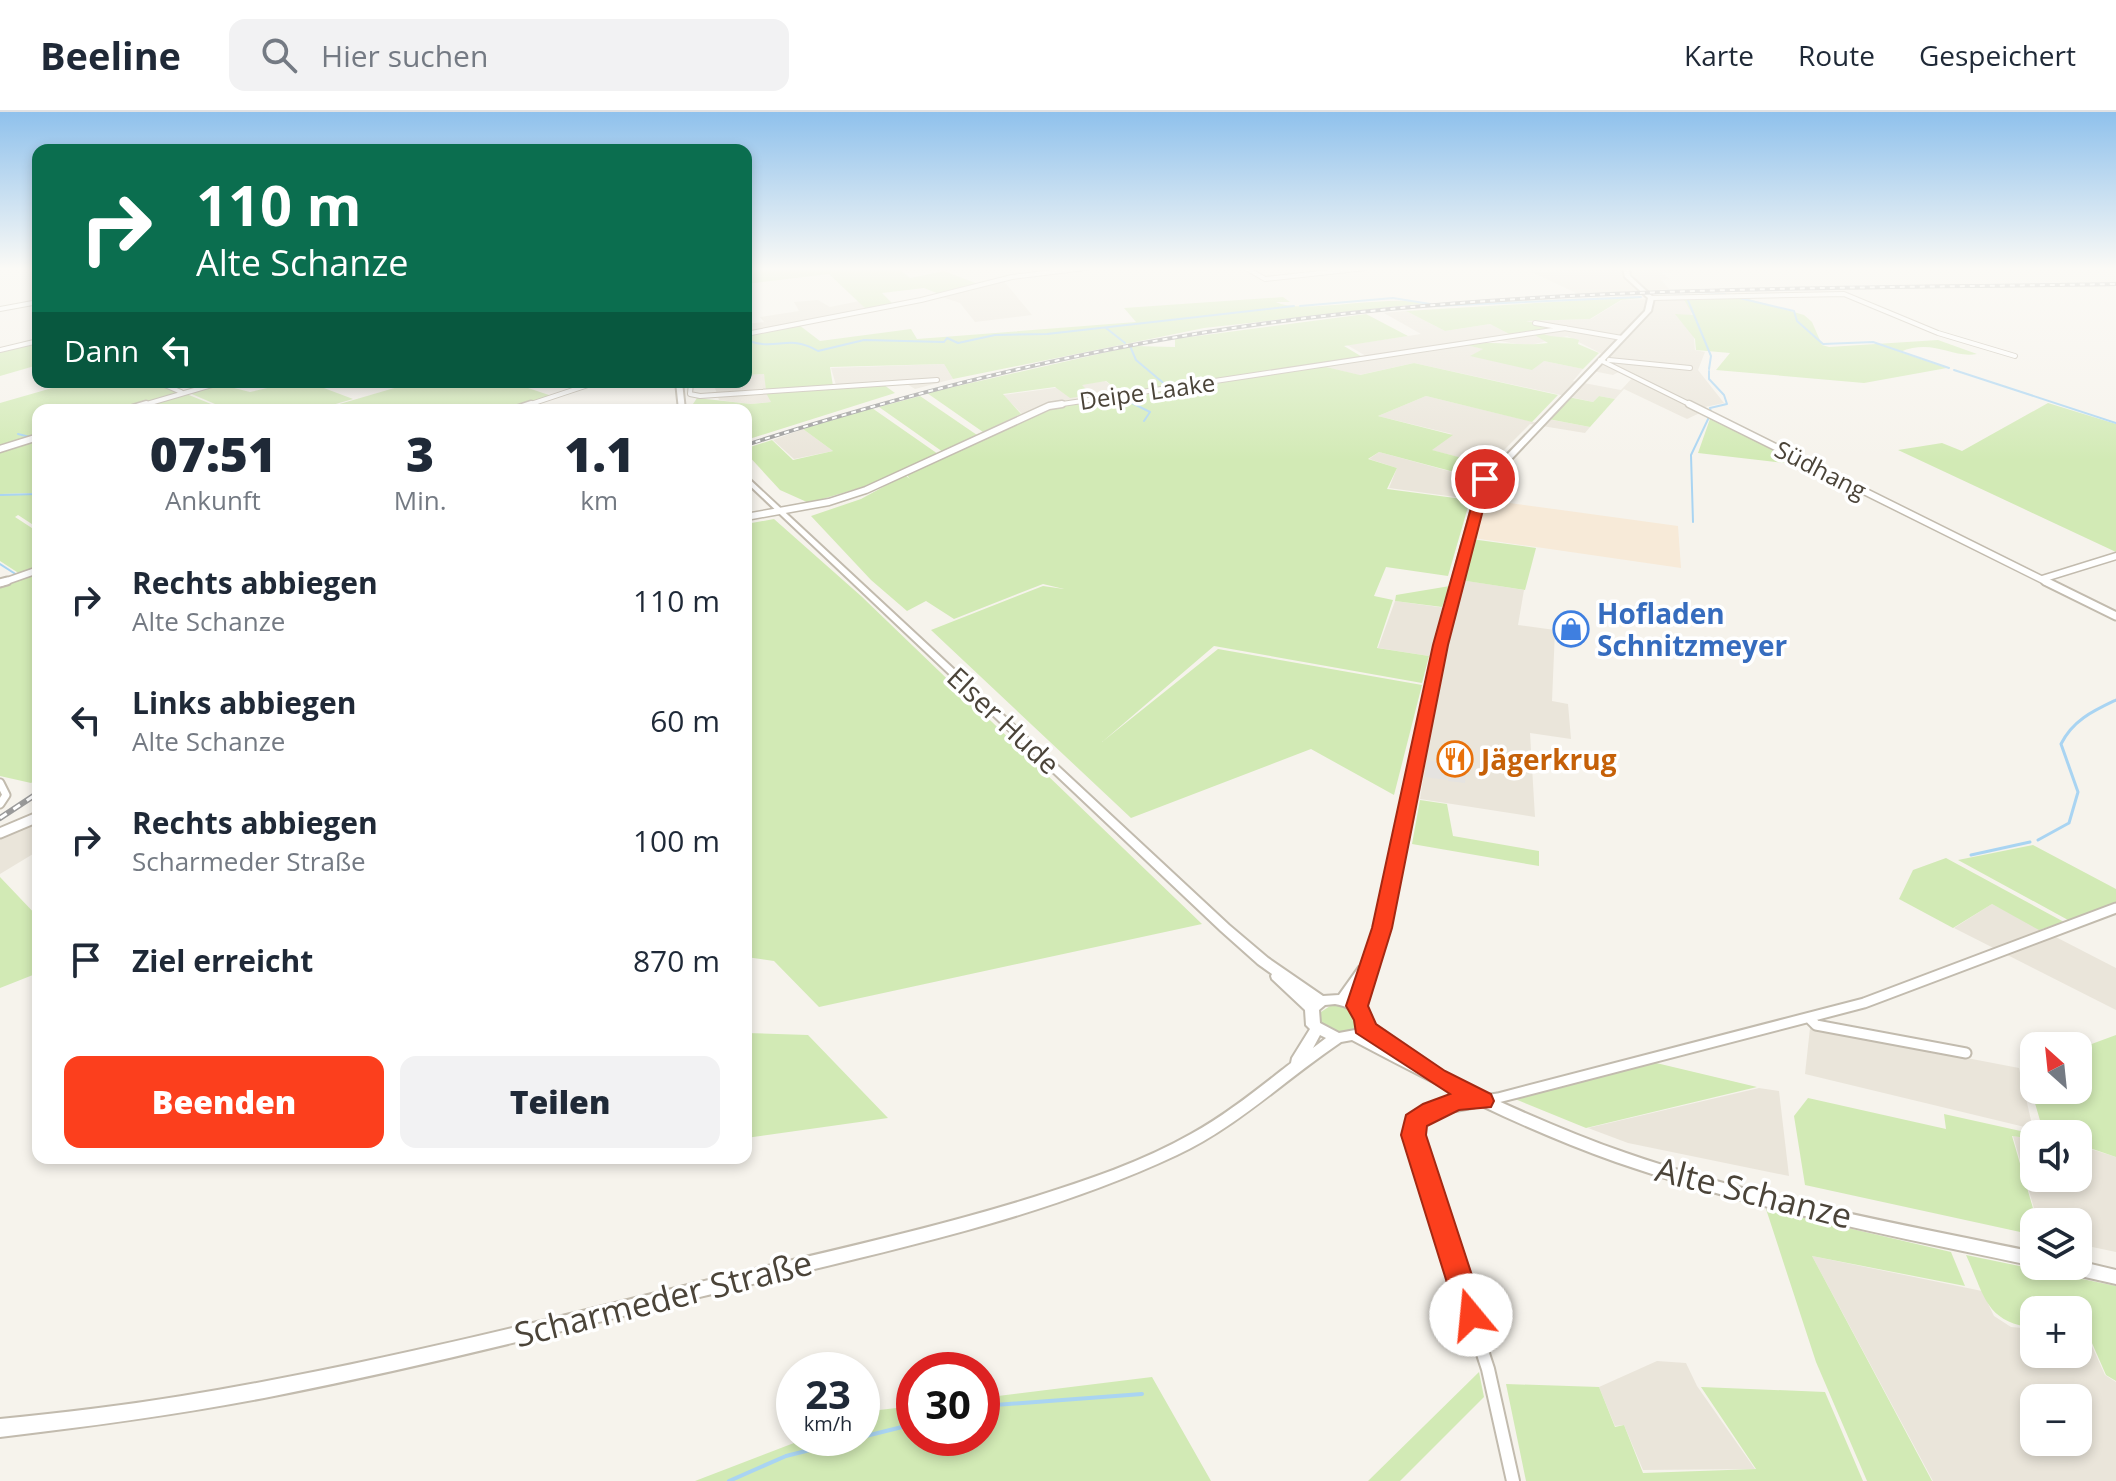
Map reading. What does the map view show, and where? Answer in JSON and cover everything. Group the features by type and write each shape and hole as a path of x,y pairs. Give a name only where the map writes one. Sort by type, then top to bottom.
{"street":[{"name":"Deipe Laake","path":"752,516 829,502 866,490 1049,406 1540,332"},
{"name":"Deipe Laake","path":"1588,332 1622,338"},
{"path":"1357,1006 1401,844 1440,645 1482,485 1628,332"},
{"path":"1935,332 2015,356"},
{"path":"0,350 32,342"},
{"path":"1600,360 1690,368"},
{"name":"Südhang","path":"1600,360 2116,616"},
{"path":"690,388 690,394 700,396 937,380"},
{"path":"171,388 182,393"},
{"path":"146,404 200,388"},
{"path":"531,404 579,388"},
{"path":"0,449 32,439"},
{"name":"Elser Hude","path":"752,484 1263,961 1316,1004"},
{"path":"2042,580 2116,556"},
{"path":"0,583 32,572"},
{"path":"0,783 6,795 0,804"},
{"path":"0,833 32,820"},
{"path":"1483,1101 1864,1003 2116,908"},
{"path":"1342,1000 1370,964"},
{"path":"1342,1000 1357,1006 1365,1019 1360,1032 1337,1038 1317,1029 1311,1021 1316,1004 1342,1000"},
{"path":"1809,1018 1816,1025 1966,1053"},
{"name":"Scharmeder Straße","path":"1292,1069 1317,1029"},
{"name":"Alte Schanze","path":"1360,1032 1483,1101 1623,1158 1735,1190 2020,1256"},
{"name":"Scharmeder Straße","path":"0,1428 79,1421 204,1402 406,1361 988,1215 1086,1186 1174,1150 1241,1111 1292,1069 1337,1038"},
{"name":"Alte Schanze","path":"1483,1101 1458,1101 1431,1110 1415,1121 1414,1135 1488,1369 1513,1481"},
{"path":"2092,1272 2116,1277"}],"shaded area":[{"path":"1417,332 1505,332 1511,335 1462,344 1484,349 1471,356 1544,361 1583,369 1573,381 1621,390 1635,375 1624,369 1613,375 1593,371 1606,356 1567,336 1527,346 1495,340 1539,332 1693,332 1695,350 1705,352 1698,370 1724,403 1700,408 1704,411 1687,419 1624,389 1615,399 1599,396 1593,402 1414,363 1359,375 1317,365 1366,356 1347,345 1421,334"},
{"path":"944,364 953,379 915,389 902,381 836,385 831,368"},
{"path":"764,374 771,402 751,404 719,400 715,388 752,388 752,375"},
{"path":"1105,381 1123,394 1048,405 1022,414 1003,395"},
{"path":"1426,396 1542,424 1547,419 1590,427 1585,433 1530,424 1489,465 1431,450 1452,434 1378,416"},
{"path":"803,429 833,451 794,459 773,440"},
{"path":"1379,452 1478,479 1470,499 1389,488 1397,468 1369,459"},
{"path":"1481,499 1678,526 1681,568 1473,538"},
{"path":"1461,580 1524,590 1518,625 1555,630 1552,701 1568,704 1571,739 1530,733 1535,817 1420,799 1442,658 1378,648 1395,601 1453,609"},
{"path":"1427,760 1456,765 1456,771 1466,773 1465,783 1448,781 1449,770 1446,780 1425,777"},
{"path":"32,825 32,855 0,874 0,838"},
{"path":"1992,904 2116,968 2116,1010 1954,928"},
{"path":"1810,1028 2019,1068 2020,1104 2027,1104 2031,1120 2020,1120 2020,1126 1805,1074"},
{"path":"1759,1088 1779,1091 1789,1176 1628,1143 1588,1128"},
{"path":"2013,1136 2020,1137 2020,1160"},
{"path":"2092,1149 2116,1157 2116,1252 2092,1247 2092,1208 2034,1208 2029,1192 2092,1192"},
{"path":"1812,1256 1982,1291 1994,1316 2011,1327 2020,1328 2020,1368 2092,1368 2092,1346 2105,1375 2116,1382 2116,1481 1933,1481"},
{"path":"1657,1361 1686,1363 1697,1386 1755,1469 1643,1470 1624,1425 1615,1426 1599,1387"}],"green space":[{"path":"808,332 820,341 913,332 917,339 1009,332 1185,332 953,379 944,364 830,367 833,386 766,390 764,374 752,375 752,335"},
{"path":"1229,332 1400,332 1408,336 1344,346 1364,358 1123,394 1106,381 1082,385 1092,395 1070,398 1055,387 1003,394 1021,414 983,432 927,393 1134,346 1175,347 1175,339"},
{"path":"1505,332 1533,332 1511,335"},
{"path":"1689,332 1816,332 1822,345 1829,347 1938,340 1977,354 1912,348 1900,352 1947,368 1864,383 1716,370 1730,353 1696,350 1695,339"},
{"path":"1533,334 1579,340 1578,344 1599,353 1583,369 1544,361 1532,370 1470,356 1483,349 1466,345 1548,343"},
{"path":"32,343 32,367 0,376 0,351"},
{"path":"1414,363 1558,395 1532,422 1426,396 1378,416 1453,435 1432,450 1489,465 1477,478 1379,452 1368,459 1397,468 1387,489 1470,500 1448,576 1386,567 1374,596 1393,600 1377,648 1429,656 1422,683 1214,646 1102,742 1218,649 1422,685 1394,795 1311,749 1131,818 931,630 1043,586 1064,589 1043,584 954,619 926,601 907,611 871,580 811,516 861,499 905,475 910,479 906,474 1040,410 1322,366 1360,375"},
{"path":"884,385 895,393 752,438 751,404 771,402 766,393"},
{"path":"52,388 166,388 177,393 142,404 32,404 32,438 0,448 0,403"},
{"path":"202,388 234,388 250,392 268,388 324,388 353,399 336,404 215,404 187,392"},
{"path":"394,388 528,388 552,396 528,404 340,404"},
{"path":"184,393 211,404 149,404"},
{"path":"920,396 977,435 943,452 879,407"},
{"path":"1599,396 1615,399 1590,427 1548,419 1568,397 1593,402"},
{"path":"697,398 751,404 693,404"},
{"path":"2048,403 2116,424 2116,552 1898,450 1942,443 1962,451"},
{"path":"872,408 938,454 876,483 809,503 780,490 752,460 752,446 772,440 793,460 833,451 803,429"},
{"path":"1711,416 1810,466 1698,453"},
{"path":"32,441 32,493 0,494 0,451"},
{"path":"32,494 32,524 18,515 15,517 32,528 32,570 20,574 0,561 0,495"},
{"path":"774,519 861,596 1202,924 819,1007 774,961 752,958 752,523"},
{"path":"1471,539 1536,548 1525,590 1460,580"},
{"path":"32,573 31,783 0,776 0,584"},
{"path":"1450,586 1442,607 1395,601 1396,595"},
{"path":"1420,800 1447,804 1453,836 1539,851 1539,866 1412,844"},
{"path":"2033,845 2116,889 2116,902 2068,920 1958,860"},
{"path":"1946,858 2064,922 2039,930 1992,904 1953,928 1899,899 1913,870"},
{"path":"0,877 32,911 32,975 0,988"},
{"path":"1333,1004 1353,1011 1358,1023 1353,1030 1337,1033 1322,1026 1318,1014"},
{"path":"752,1033 808,1035 888,1118 752,1137"},
{"path":"2116,1035 2116,1157 2092,1149 2092,1120 2040,1120 2035,1104 2092,1104 2092,1044"},
{"path":"1652,1062 1757,1087 1586,1128 1515,1099"},
{"path":"1808,1098 1946,1129 1944,1114 2020,1131 2020,1137 2012,1136 2020,1164 2020,1192 2028,1192 2033,1208 2020,1208 2020,1232 1805,1185 1794,1116"},
{"path":"1766,1209 1951,1252 1965,1286 1812,1256 1932,1481 1867,1481 1816,1362"},
{"path":"1966,1255 2020,1266 2020,1280 2087,1280 2116,1286 2116,1381 2106,1375 2092,1343 2092,1296 2020,1296 2020,1325 1996,1313 1983,1295"},
{"path":"1479,1372 1484,1397 1400,1481 1368,1481"},
{"path":"1152,1377 1211,1481 695,1481 776,1450 776,1456 880,1456 880,1410 896,1408 896,1456 1000,1456 1000,1396"},
{"path":"1506,1384 1599,1387 1615,1427 1624,1425 1643,1473 1756,1469 1701,1387 1825,1392 1863,1481 1526,1481"}],"waterway":[{"path":"752,342 798,343 818,351 864,340 944,342 947,338 958,343 995,335 1066,332"},
{"path":"1111,332 1125,343"},
{"path":"1701,332 1711,356 1709,369"},
{"path":"1809,332 1823,344 1873,342 1949,368"},
{"path":"1130,346 1136,360 1167,386"},
{"path":"1954,370 2116,423"},
{"path":"1709,371 1709,379 1724,395 1727,404 1710,408 1711,412"},
{"path":"1131,395 1124,399 1150,412 1144,421"},
{"path":"1693,522 1691,455 1710,415"},
{"path":"18,434 30,437"},
{"path":"0,495 32,494"},
{"path":"0,564 17,575"},
{"path":"2038,840 2069,823 2078,792 2061,744 2078,722 2116,700"},
{"path":"1971,855 2030,842"},
{"path":"1000,1405 1142,1394"},
{"path":"880,1432 896,1428"},
{"path":"729,1481 786,1456"}],"railway":[{"path":"752,443 1004,372 1208,332"},
{"path":"0,818 32,797"}],"place":[{"name":"Hofladen Schnitzmeyer","path":"1571,629"},
{"name":"Jägerkrug","path":"1455,759"}],"route":[{"path":"1471,1315 1416,1150 1414,1135 1415,1121 1431,1110 1458,1101 1483,1101 1437,1077 1364,1027 1364,1014 1357,1006 1382,928 1440,645 1485,479"}]}
